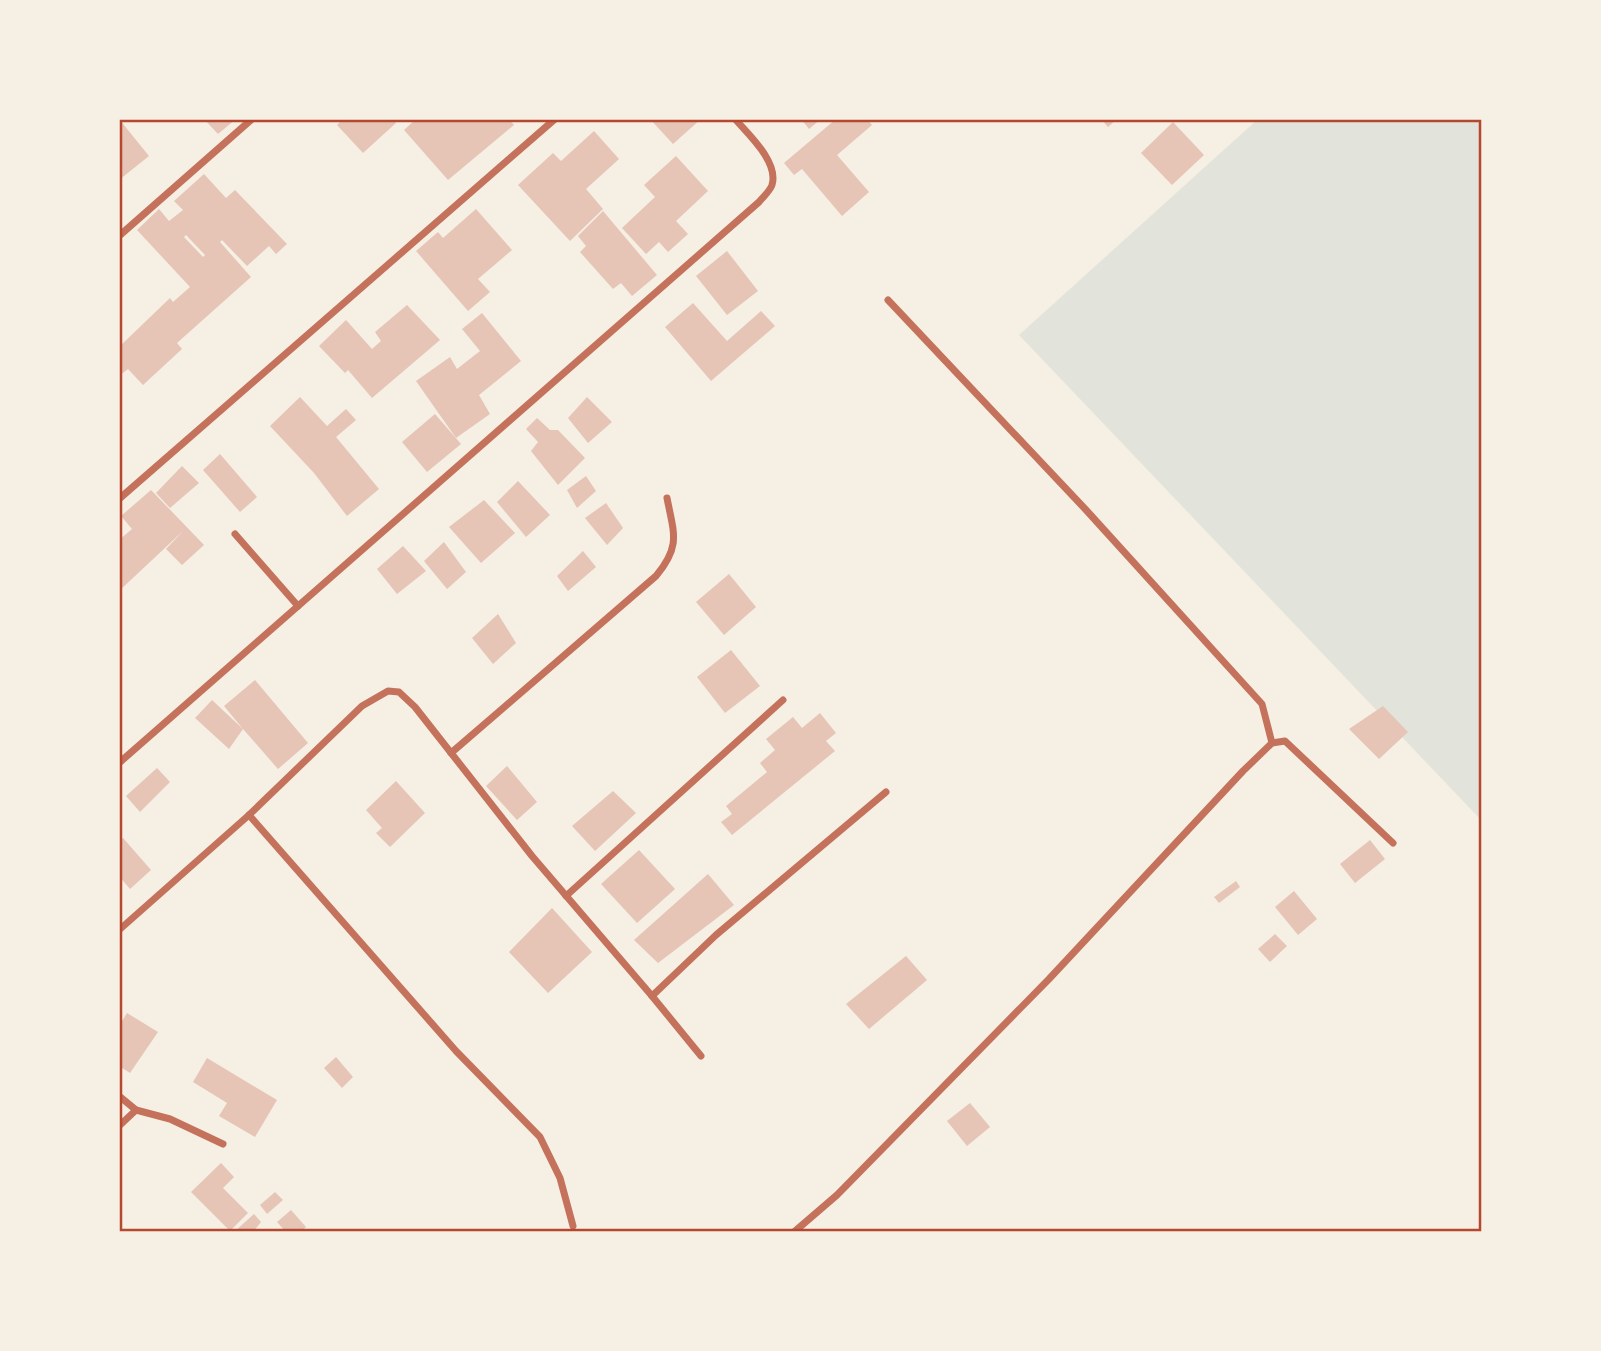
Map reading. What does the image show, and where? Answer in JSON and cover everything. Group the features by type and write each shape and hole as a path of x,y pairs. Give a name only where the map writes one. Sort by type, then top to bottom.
{"street":[{"path":"119,236 252,119"},
{"path":"119,499 555,119"},
{"path":"119,763 768,192 772,184 770,165 735,119"},
{"path":"888,300 1087,511 1262,704 1272,743"},
{"path":"451,753 661,570 676,542 667,498"},
{"path":"235,534 298,606"},
{"path":"119,930 249,815 362,706 388,691 399,692 415,707 566,896 701,1056"},
{"path":"566,896 783,700"},
{"path":"794,1232 836,1195 1049,979 1272,743 1285,741 1393,843"},
{"path":"652,996 716,935 887,792"},
{"path":"249,815 456,1051 540,1137 561,1178 573,1226"},
{"path":"119,1096 136,1110 170,1119 223,1144"},
{"path":"119,1126 136,1110"}],"shaded area":[{"path":"1258,119 1482,119 1482,821 1019,335"}],"building":[{"path":"119,119 149,156 119,180"},
{"path":"204,119 236,119 218,134"},
{"path":"339,119 392,119 396,123 363,153 337,125 341,121"},
{"path":"416,119 509,119 514,125 448,180 404,130"},
{"path":"650,119 701,119 673,144"},
{"path":"801,119 821,119 809,129"},
{"path":"836,119 867,119 872,125 837,155 869,192 842,216 802,169 794,175 784,163"},
{"path":"1101,119 1117,119 1108,127"},
{"path":"1173,122 1204,155 1172,185 1141,153"},
{"path":"594,131 619,159 586,189 603,209 570,241 518,185 553,153 561,161"},
{"path":"676,156 708,191 676,221 688,234 668,252 659,242 646,254 622,228 655,197 644,185"},
{"path":"204,174 226,198 235,190 287,244 276,254 269,246 247,266 222,240 220,242 251,277 177,343 182,349 143,385 128,369 119,376 119,347 170,298 173,302 190,287 137,230 159,209 169,221 183,210 174,201","holes":["186,235 205,255 203,257 184,237"]},
{"path":"476,209 512,250 478,279 490,292 468,311 416,251 438,232 443,238"},
{"path":"603,211 657,275 632,296 621,283 613,289 580,252 586,246 578,236"},
{"path":"727,251 758,291 727,315 696,276"},
{"path":"693,303 727,341 761,311 775,326 711,381 665,327"},
{"path":"407,305 440,340 372,398 348,370 345,373 319,346 346,320 372,349 381,341 375,332"},
{"path":"482,313 521,361 479,395 490,414 456,438 416,381 450,357 457,369 480,351 462,329"},
{"path":"300,397 327,426 346,409 356,420 336,437 379,489 347,516 314,473 270,426"},
{"path":"587,397 612,422 588,443 568,418"},
{"path":"435,414 461,444 427,472 402,442"},
{"path":"537,418 550,430 558,430 585,458 558,485 531,451 538,442 526,429"},
{"path":"220,454 257,497 240,512 203,470"},
{"path":"182,466 199,483 170,508 156,493"},
{"path":"586,476 596,491 577,508 567,490"},
{"path":"518,481 550,515 526,537 497,502"},
{"path":"151,490 204,545 182,565 166,549 183,531 119,591 119,540 132,529 121,516"},
{"path":"484,500 515,533 481,563 449,527"},
{"path":"606,503 623,528 607,545 585,518"},
{"path":"444,542 466,572 447,589 424,561"},
{"path":"403,546 426,571 397,594 377,569"},
{"path":"583,551 596,567 568,591 557,576"},
{"path":"729,574 756,607 724,635 696,602"},
{"path":"498,614 516,643 493,664 472,638"},
{"path":"731,650 760,686 725,713 697,677"},
{"path":"255,680 308,743 278,769 224,706"},
{"path":"212,700 243,729 229,749 195,718"},
{"path":"1383,706 1408,732 1379,759 1349,729"},
{"path":"820,713 836,733 826,741 835,751 732,835 721,822 732,814 726,806 767,772 760,763 775,750 766,739 793,717 802,728"},
{"path":"507,766 537,802 517,820 486,786"},
{"path":"157,768 170,782 140,812 126,796"},
{"path":"396,781 425,813 390,847 376,833 382,828 366,810"},
{"path":"613,791 636,813 595,851 572,826"},
{"path":"123,838 151,870 130,889 119,876 119,841"},
{"path":"1370,840 1385,859 1355,883 1340,864"},
{"path":"639,850 675,889 637,923 601,884"},
{"path":"708,874 734,905 658,963 634,940"},
{"path":"1236,881 1240,887 1219,903 1214,897"},
{"path":"1294,891 1317,919 1298,935 1275,907"},
{"path":"552,908 592,952 548,993 509,952"},
{"path":"1275,934 1287,946 1270,962 1258,949"},
{"path":"906,956 927,980 869,1029 846,1004"},
{"path":"127,1013 158,1032 130,1073 119,1066 119,1026"},
{"path":"336,1057 353,1077 342,1088 324,1068"},
{"path":"207,1058 277,1100 255,1137 219,1116 227,1103 193,1082"},
{"path":"970,1103 990,1127 967,1146 947,1121"},
{"path":"221,1163 234,1177 223,1188 248,1213 230,1231 191,1192"},
{"path":"275,1192 283,1200 267,1214 260,1205"},
{"path":"291,1210 306,1227 301,1232 286,1232 277,1222"},
{"path":"254,1214 261,1222 253,1232 234,1232"}]}
